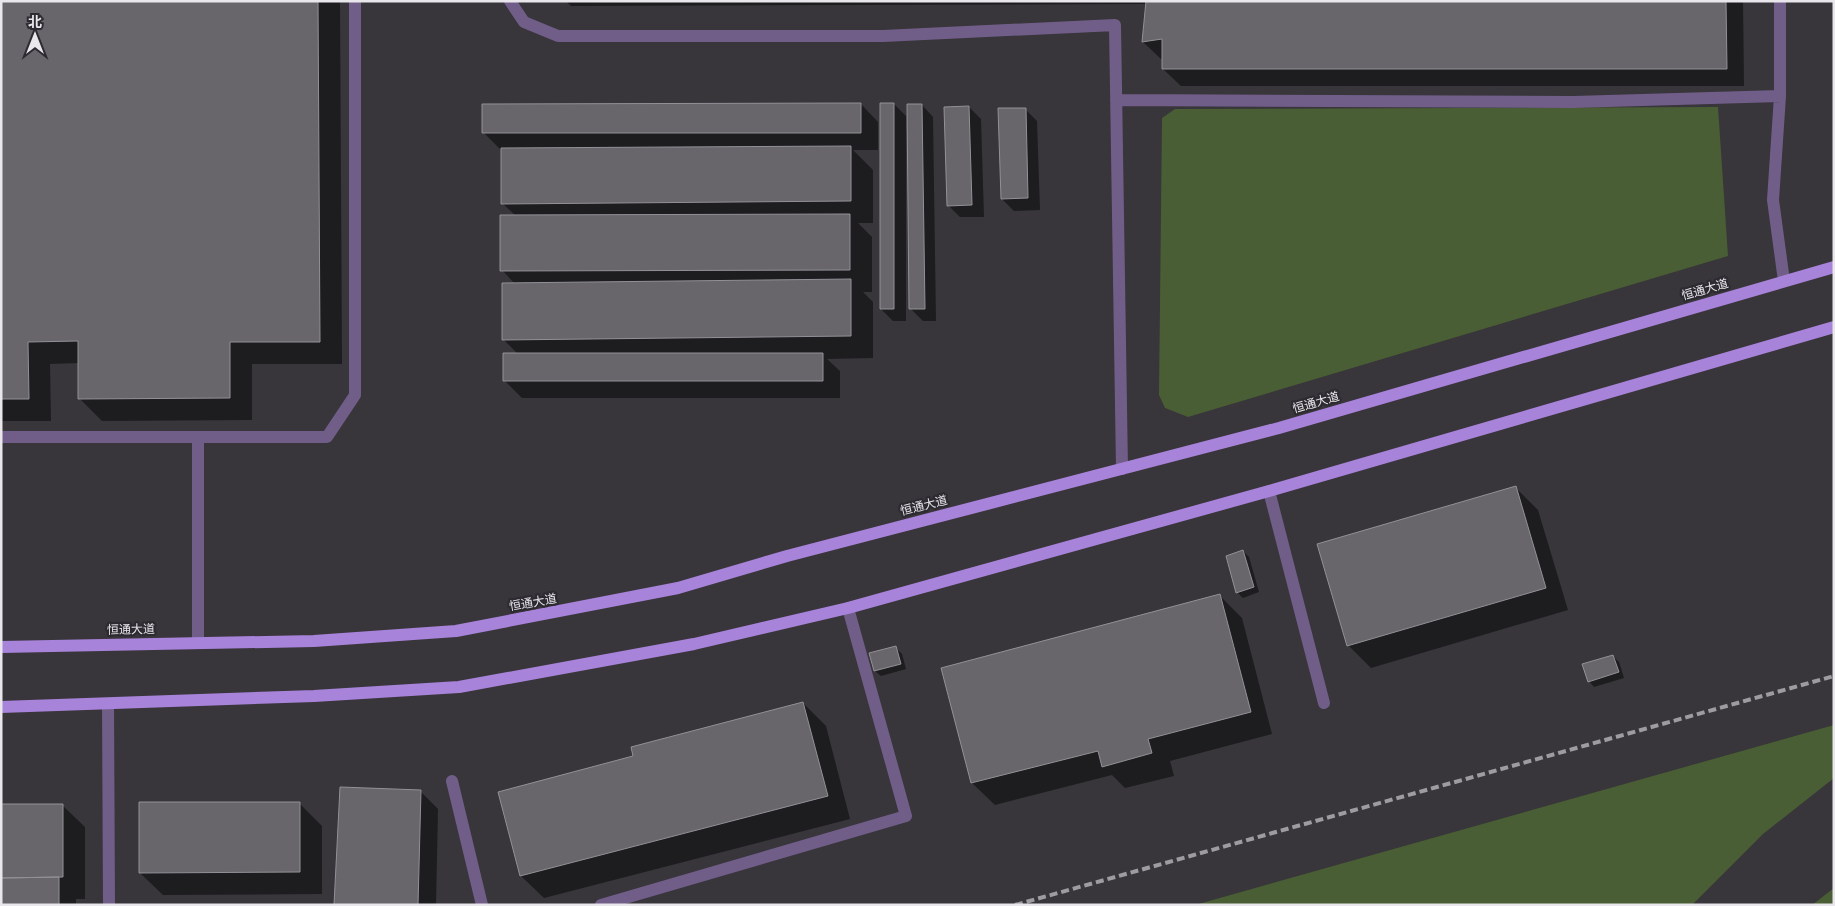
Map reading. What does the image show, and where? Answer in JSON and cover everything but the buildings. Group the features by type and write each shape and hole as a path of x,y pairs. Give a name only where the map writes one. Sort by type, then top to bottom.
{"main road":[{"name":"恒通大道","path":"1,647 314,641 456,630 678,588 787,556 1279,428 1834,267"},
{"path":"1,707 314,696 459,687 694,644 848,608 1269,491 1834,327"}],"lane":[{"path":"1,438 327,437 355,395 355,1"},
{"path":"510,1 524,22 558,36 883,36 1115,25 1122,469"},
{"path":"1780,1 1780,96 1773,200 1784,282"},
{"path":"1116,100 1573,102 1780,96"},
{"path":"198,437 198,643"},
{"path":"1269,491 1324,703"},
{"path":"602,905 906,816 848,608"},
{"path":"108,704 109,905"},
{"path":"452,781 482,905"}],"green space":[{"path":"1718,107 1728,256 1188,417 1165,408 1159,395 1162,118 1175,109"},
{"path":"1834,725 1834,778 1763,834 1692,905 1195,905"},
{"path":"1834,888 1834,905 1812,905"}],"railway":[{"path":"1015,905 1834,676"}]}
